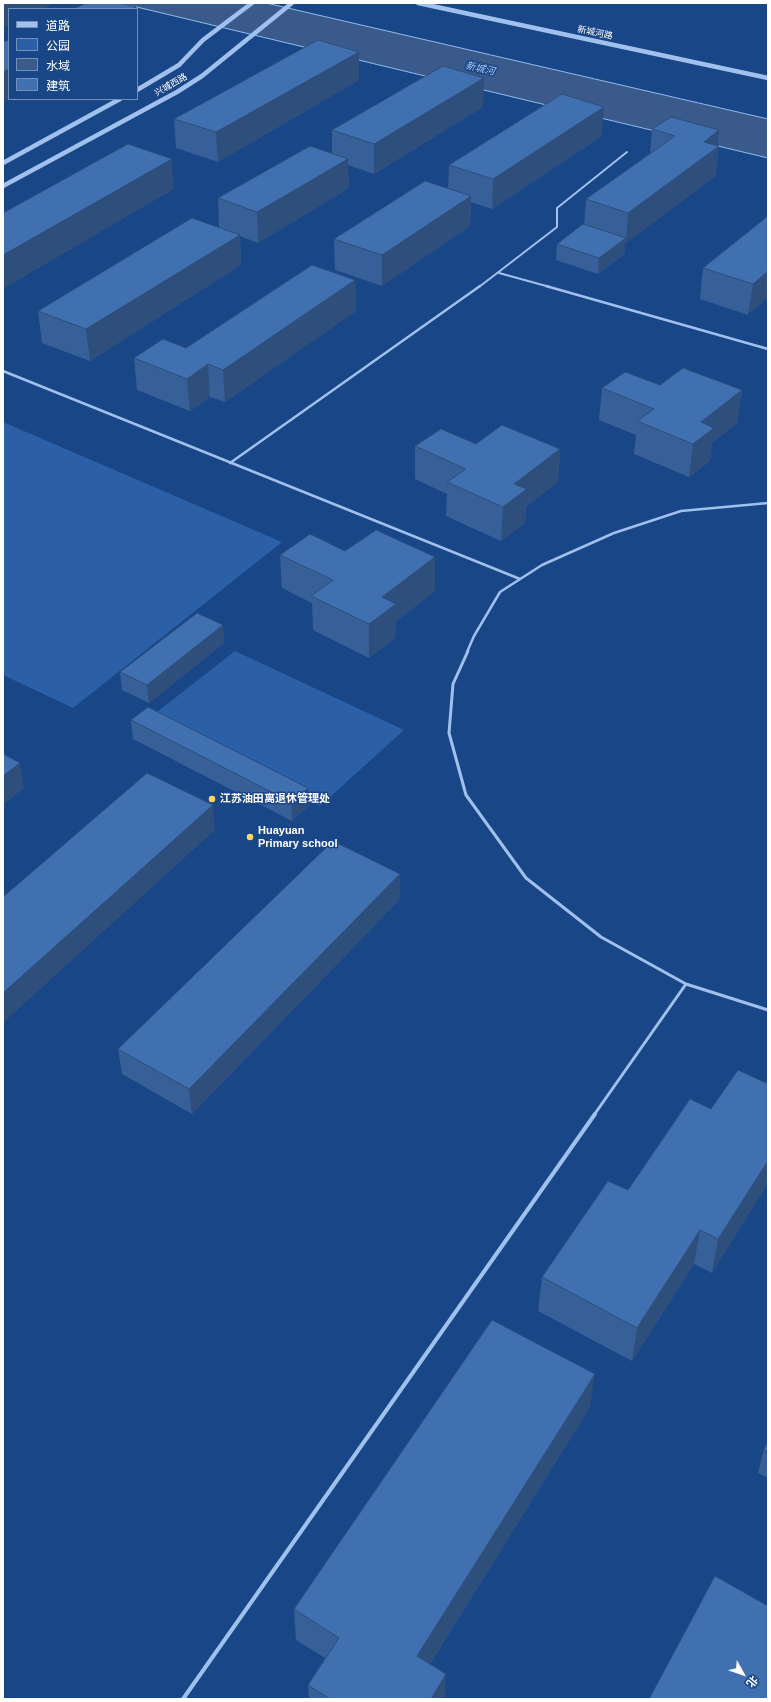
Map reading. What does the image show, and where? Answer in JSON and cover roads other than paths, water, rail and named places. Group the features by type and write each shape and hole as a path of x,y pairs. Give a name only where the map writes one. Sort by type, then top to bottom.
{"street":[{"name":"兴城西路","path":"138,89 179,65 203,40 252,3"},
{"name":"兴城西路","path":"3,186 177,92 202,76 292,3"},
{"name":"新城河路","path":"418,3 768,78"},
{"path":"3,163 118,100"}],"lane":[{"path":"230,463 499,273 557,227 557,208 627,152"},
{"path":"499,273 768,349"},
{"path":"3,371 520,579"},
{"path":"768,503 681,511 614,533 542,565 500,592 474,636 453,684 449,733 466,795 526,878 601,937 686,984 768,1010"},
{"path":"183,1699 686,984"}],"water":[{"name":"新城河","path":"120,3 266,3 768,119 768,158"}],"place":[{"name":"江苏油田离退休管理处","path":"212,799"},
{"name":"Huayuan Primary school","path":"250,837"}]}
